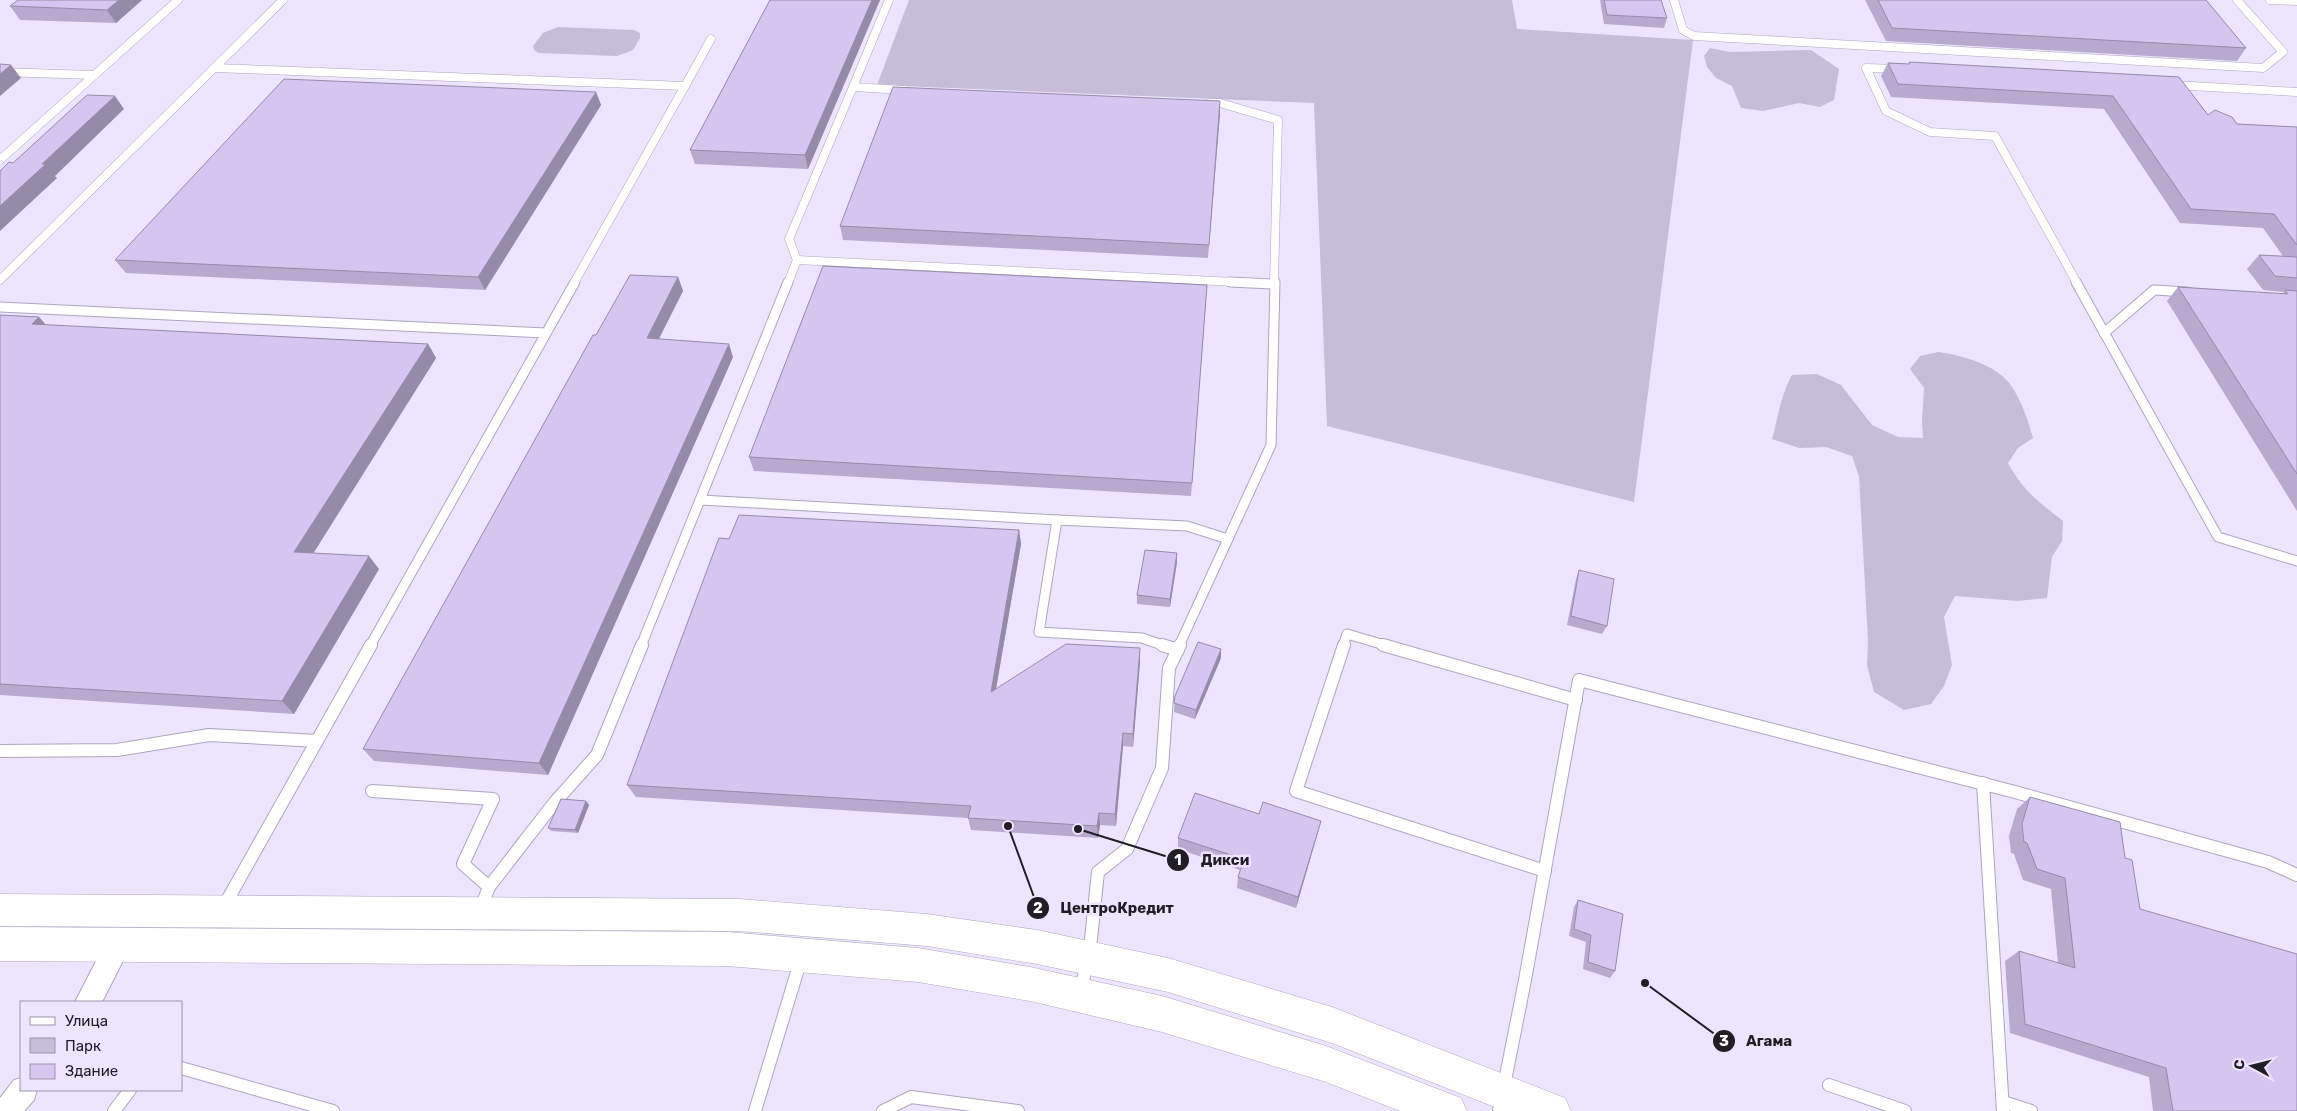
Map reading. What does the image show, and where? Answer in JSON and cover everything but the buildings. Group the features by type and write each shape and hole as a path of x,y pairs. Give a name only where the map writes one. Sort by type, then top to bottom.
{"main road":[{"path":"0,910 222,911 476,923 728,949 918,965 1030,984 1162,1014 1326,1064 1448,1111"},
{"path":"0,944 118,945 476,923 739,915 927,930 1037,947 1168,975 1332,1024 1501,1101 1552,1111"}],"street":[{"path":"89,1001 118,945"},
{"path":"8,1111 23,1091"}],"lane":[{"path":"0,160 178,0"},
{"path":"0,280 283,0"},
{"path":"476,923 555,802 597,755 797,260 789,240 889,0"},
{"path":"1674,0 1683,30 1694,36 2263,68 2283,52 2237,0"},
{"path":"2270,0 2297,1"},
{"path":"222,911 711,39"},
{"path":"214,68 684,86"},
{"path":"1906,70 1866,68 1886,111 1930,132 1995,136 2218,537 2297,561"},
{"path":"0,72 94,75"},
{"path":"2170,85 2297,92"},
{"path":"853,88 912,90"},
{"path":"1079,995 1089,958 1098,872 1127,849 1162,768 1169,668 1271,445 1278,120 1220,103 1200,102"},
{"path":"797,260 1274,284"},
{"path":"2104,333 2154,290 2192,292"},
{"path":"0,307 546,333"},
{"path":"700,500 1187,526 1228,539"},
{"path":"1057,520 1040,632 1142,638 1178,650"},
{"path":"1545,871 1296,791 1347,634 1576,700"},
{"path":"1501,1101 1579,680 1983,783 2268,862 2297,875"},
{"path":"0,750 33,752 117,750 210,735 317,741"},
{"path":"1983,783 2003,1106 2031,1111"},
{"path":"372,791 492,799 463,864 476,923"},
{"path":"755,1111 802,955"},
{"path":"182,1068 333,1111"},
{"path":"1829,1085 1905,1111"},
{"path":"114,1111 129,1091"},
{"path":"883,1111 911,1096 1018,1111"}],"green space":[{"path":"909,0 1512,0 1517,29 1693,40 1634,502 1327,426 1314,103 877,85"},
{"path":"558,27 634,30 640,33 640,38 633,50 617,56 539,53 534,50 533,46 543,33"},
{"path":"1710,48 1730,52 1811,50 1839,69 1834,100 1820,107 1799,103 1763,111 1741,108 1732,86 1716,78 1707,67 1704,56"},
{"path":"1938,352 1957,355 1987,366 2004,377 2018,396 2033,438 2018,448 2008,463 2026,489 2063,521 2062,541 2052,557 2047,598 2018,601 1955,596 1944,617 1952,665 1944,686 1931,704 1904,710 1874,692 1867,665 1868,641 1859,476 1852,456 1826,447 1799,448 1772,439 1782,398 1792,375 1817,374 1841,385 1872,425 1898,437 1923,438 1924,388 1910,369 1920,356"}],"place":[{"name":"ЦентроКредит","path":"1008,826"},
{"name":"Дикси","path":"1078,829"},
{"name":"Агама","path":"1645,983"}]}
